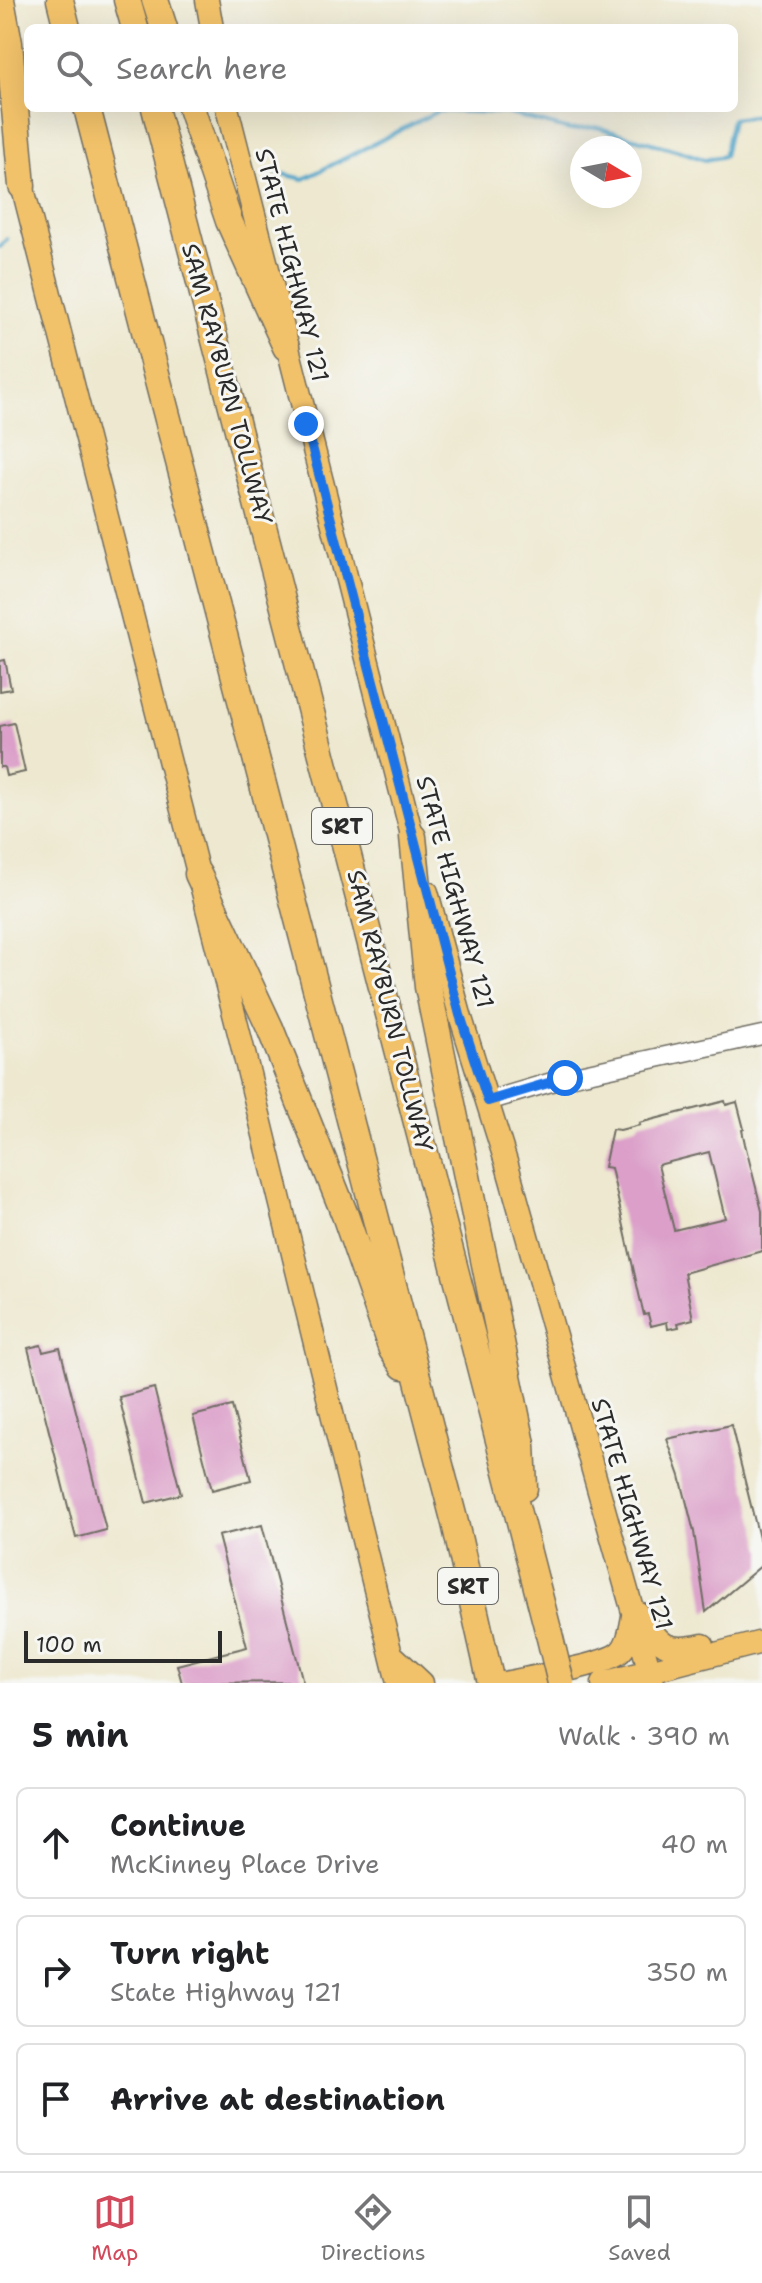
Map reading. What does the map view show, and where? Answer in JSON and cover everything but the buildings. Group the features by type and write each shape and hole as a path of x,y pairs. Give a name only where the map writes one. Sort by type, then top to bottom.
{"highway":[{"path":"1,0 9,43 22,186"},
{"path":"60,0 66,24"},
{"path":"127,0 134,24"},
{"path":"155,0 163,24"},
{"name":"SRT","path":"88,112 455,1523 491,1683"},
{"name":"SAM RAYBURN TOLLWAY","path":"156,112 561,1683"},
{"path":"192,112 229,221 286,347"},
{"path":"413,837 428,987 522,1444 526,1544"},
{"path":"198,874 270,1028 345,1215 392,1350 419,1388"}],"main road":[{"path":"207,0 211,24"},
{"path":"0,102 198,874 398,1683"},
{"name":"STATE HIGHWAY 121","path":"228,112 460,1015 488,1101 651,1676"},
{"path":"631,1607 660,1642 675,1650 762,1629"},
{"path":"504,1683 603,1660 620,1652 628,1638 631,1607"},
{"path":"603,1683 651,1676 762,1642"},
{"path":"390,1653 390,1683"},
{"path":"390,1653 422,1683"}],"street":[{"path":"488,1101 565,1078 762,1035"}],"waterway":[{"path":"274,172 304,179 436,112"},
{"path":"472,112 506,113 570,130 596,127 705,160 724,156 732,119 762,115"},
{"path":"0,247 7,239"}],"route":[{"path":"306,424 460,1015 488,1101 565,1078"}]}
